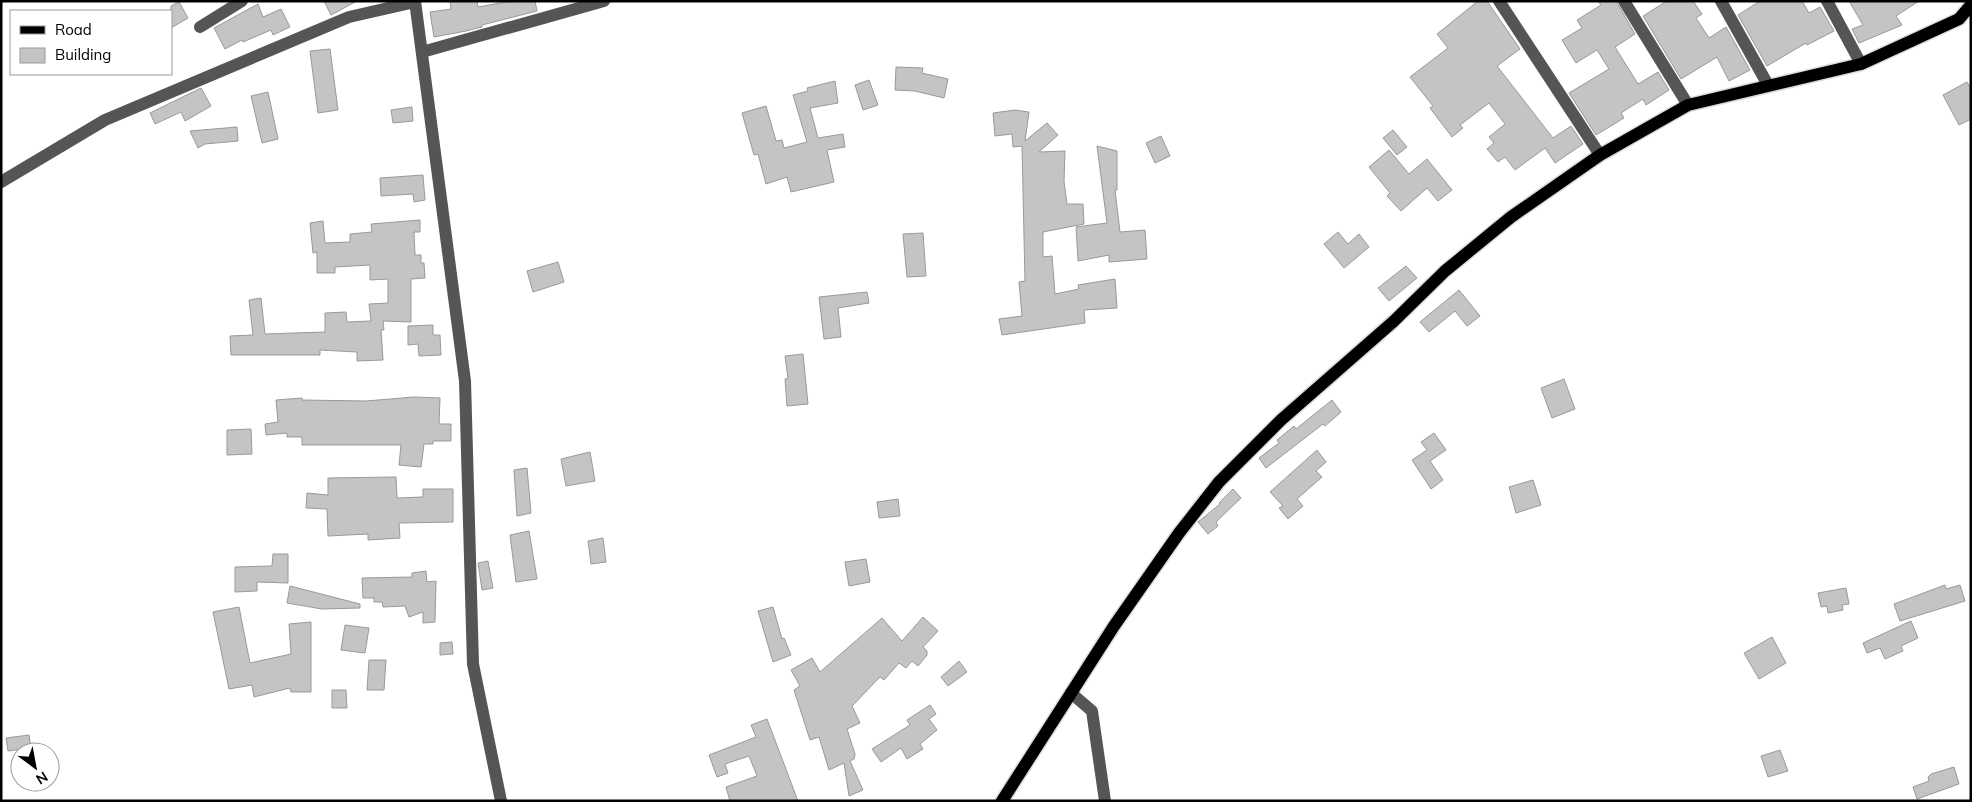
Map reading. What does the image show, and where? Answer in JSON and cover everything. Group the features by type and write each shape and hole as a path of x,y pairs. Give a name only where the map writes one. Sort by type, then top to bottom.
{"main road":[{"path":"1002,801 1070,693 1178,533 1219,482 1281,420 1394,321 1444,271 1511,217 1600,155 1688,105 1861,64 1959,18 1971,5"}],"street":[{"path":"200,27 242,1"},
{"path":"1,182 105,120 349,17 415,1 465,381 473,664 500,801"},
{"path":"422,52 604,1"},
{"path":"1499,1 1600,155"},
{"path":"1624,1 1688,105"},
{"path":"1721,1 1768,85"},
{"path":"1827,1 1861,64"},
{"path":"1070,693 1092,711 1105,801"}],"building":[{"path":"324,1 357,1 331,15"},
{"path":"450,1 477,1 478,7 511,1 535,1 537,11 482,25 482,27 434,37 430,12 451,9"},
{"path":"1478,1 1487,1 1520,49 1497,66 1553,138 1571,126 1583,144 1555,163 1545,148 1515,170 1505,157 1498,162 1487,149 1494,143 1489,137 1505,124 1489,103 1460,125 1463,128 1452,137 1430,108 1433,106 1410,77 1448,48 1437,34"},
{"path":"1598,1 1616,1 1635,34 1615,47 1638,84 1658,72 1669,90 1646,105 1643,99 1621,113 1624,118 1596,135 1569,93 1609,69 1597,50 1576,63 1562,40 1582,28 1577,20 1601,5"},
{"path":"1667,1 1693,1 1702,14 1696,18 1709,38 1726,27 1750,70 1729,81 1717,57 1681,79 1643,16"},
{"path":"1760,1 1802,1 1809,13 1820,7 1834,31 1807,45 1806,43 1767,66 1738,15"},
{"path":"1849,1 1919,1 1896,16 1902,25 1859,43 1852,29 1863,25"},
{"path":"179,2 188,18 172,27 172,10 171,6"},
{"path":"258,4 263,17 281,9 290,27 273,35 271,30 243,42 242,40 225,49 214,28"},
{"path":"330,49 338,110 318,113 310,51"},
{"path":"896,67 923,68 922,73 948,79 944,98 915,91 895,90"},
{"path":"869,80 878,105 863,110 855,85"},
{"path":"835,81 838,103 810,108 818,138 843,134 845,147 827,150 834,182 791,192 787,177 766,184 758,154 754,155 742,113 766,106 776,141 782,140 784,148 807,142 793,95 808,91 807,88"},
{"path":"1967,82 1971,89 1971,119 1959,125 1943,95"},
{"path":"201,88 211,106 185,121 181,112 155,124 150,113"},
{"path":"268,92 278,139 262,143 251,96"},
{"path":"412,107 413,121 393,123 391,110"},
{"path":"1015,110 1029,112 1025,141 1047,123 1058,135 1039,152 1065,151 1064,181 1067,204 1083,204 1084,224 1043,232 1043,257 1052,256 1055,294 1079,289 1078,285 1115,279 1117,308 1084,310 1085,323 1002,335 999,319 1022,316 1019,282 1025,281 1022,146 1013,147 1012,134 995,136 993,113"},
{"path":"237,127 238,141 205,144 198,148 190,131"},
{"path":"1393,130 1407,147 1397,155 1383,138"},
{"path":"1161,136 1170,156 1155,163 1146,143"},
{"path":"1097,146 1117,151 1117,190 1115,190 1120,232 1145,230 1147,259 1109,262 1109,255 1078,261 1076,227 1107,223"},
{"path":"1389,150 1409,174 1427,159 1452,190 1438,201 1427,188 1401,211 1387,196 1390,193 1369,167"},
{"path":"423,175 425,200 414,202 413,194 381,196 380,178"},
{"path":"420,220 420,232 414,232 415,255 421,255 421,263 424,263 425,278 411,279 411,322 383,321 384,330 381,330 383,360 357,361 357,352 320,350 320,355 231,355 230,336 253,335 249,300 261,298 265,334 325,332 325,313 346,312 347,322 371,321 369,304 388,303 388,279 370,280 370,265 335,267 335,273 317,273 317,252 313,253 310,223 323,221 325,243 350,242 350,234 372,232 371,224"},
{"path":"1338,232 1348,244 1359,234 1369,247 1344,268 1324,244"},
{"path":"923,233 926,276 907,277 903,234"},
{"path":"558,262 564,282 533,292 527,271"},
{"path":"1406,266 1417,278 1389,301 1378,288"},
{"path":"1459,290 1480,316 1467,326 1455,311 1429,332 1420,322"},
{"path":"867,292 869,303 838,308 841,337 824,339 819,297"},
{"path":"433,325 433,335 440,335 441,355 419,356 418,344 408,345 408,326"},
{"path":"803,354 808,404 787,406 785,379 788,378 785,356"},
{"path":"1564,379 1575,409 1552,418 1541,388"},
{"path":"414,397 440,398 439,424 451,424 451,441 433,441 433,444 424,444 421,467 399,465 401,445 302,445 302,437 287,437 287,433 266,435 265,424 278,422 276,400 302,398 302,400 366,401"},
{"path":"1332,400 1341,412 1325,426 1323,424 1266,468 1259,458 1279,443 1277,440 1294,426 1296,429"},
{"path":"251,429 252,454 227,455 227,430"},
{"path":"1434,433 1446,450 1430,461 1443,480 1431,489 1412,460 1427,450 1421,442"},
{"path":"1317,450 1326,462 1316,471 1322,477 1297,499 1303,506 1288,519 1279,508 1283,506 1270,492"},
{"path":"590,452 595,481 566,486 561,459"},
{"path":"527,468 531,513 517,516 514,470"},
{"path":"396,477 397,498 423,497 423,489 453,489 453,522 399,523 400,538 368,540 368,534 328,536 327,509 306,508 307,493 328,495 328,478"},
{"path":"1533,480 1541,505 1516,513 1509,487"},
{"path":"1233,489 1241,498 1216,522 1218,526 1208,534 1198,522 1220,504"},
{"path":"898,499 900,516 879,518 877,502"},
{"path":"529,531 537,579 516,582 510,535"},
{"path":"603,538 606,562 591,564 588,541"},
{"path":"273,554 288,554 288,583 257,582 257,591 235,592 235,567 272,566"},
{"path":"866,559 870,582 849,586 845,562"},
{"path":"488,561 493,588 482,590 478,563"},
{"path":"426,571 427,582 436,581 435,622 423,623 423,612 409,617 405,606 383,607 382,602 374,602 374,598 363,598 362,578 412,577 412,573"},
{"path":"1945,585 1946,589 1960,585 1965,601 1900,621 1894,604"},
{"path":"290,586 360,604 360,608 322,609 287,603"},
{"path":"1846,588 1849,604 1842,605 1843,610 1828,613 1827,606 1821,607 1818,593"},
{"path":"239,607 250,663 291,654 289,624 311,622 311,692 291,692 290,688 254,697 252,685 229,689 213,612"},
{"path":"773,607 782,639 784,638 791,655 773,662 758,611"},
{"path":"923,617 938,631 923,647 927,651 927,655 918,666 912,661 906,668 899,663 884,680 880,677 852,706 860,723 847,729 855,754 854,759 850,761 863,790 849,796 844,763 829,770 819,737 810,740 794,690 800,686 791,670 812,658 820,672 882,618 902,641"},
{"path":"1911,621 1918,638 1901,646 1903,651 1885,659 1880,648 1867,653 1863,643"},
{"path":"345,625 369,628 365,653 341,650"},
{"path":"1772,637 1786,663 1759,679 1744,653"},
{"path":"452,642 453,654 440,655 440,643"},
{"path":"369,660 386,660 384,690 367,690"},
{"path":"959,661 967,672 948,686 941,677"},
{"path":"332,690 346,690 347,708 332,708"},
{"path":"930,705 936,714 929,719 937,730 920,744 923,749 907,759 901,748 881,762 872,749 910,725 907,720"},
{"path":"767,719 798,801 730,801 726,787 757,776 749,756 725,764 728,773 717,777 709,755 756,737 751,725"},
{"path":"29,735 30,742 10,742 10,751 8,751 6,738"},
{"path":"1780,750 1788,771 1768,777 1761,756"},
{"path":"1954,767 1959,784 1917,799 1913,787 1929,781 1928,777 1931,774"}]}
